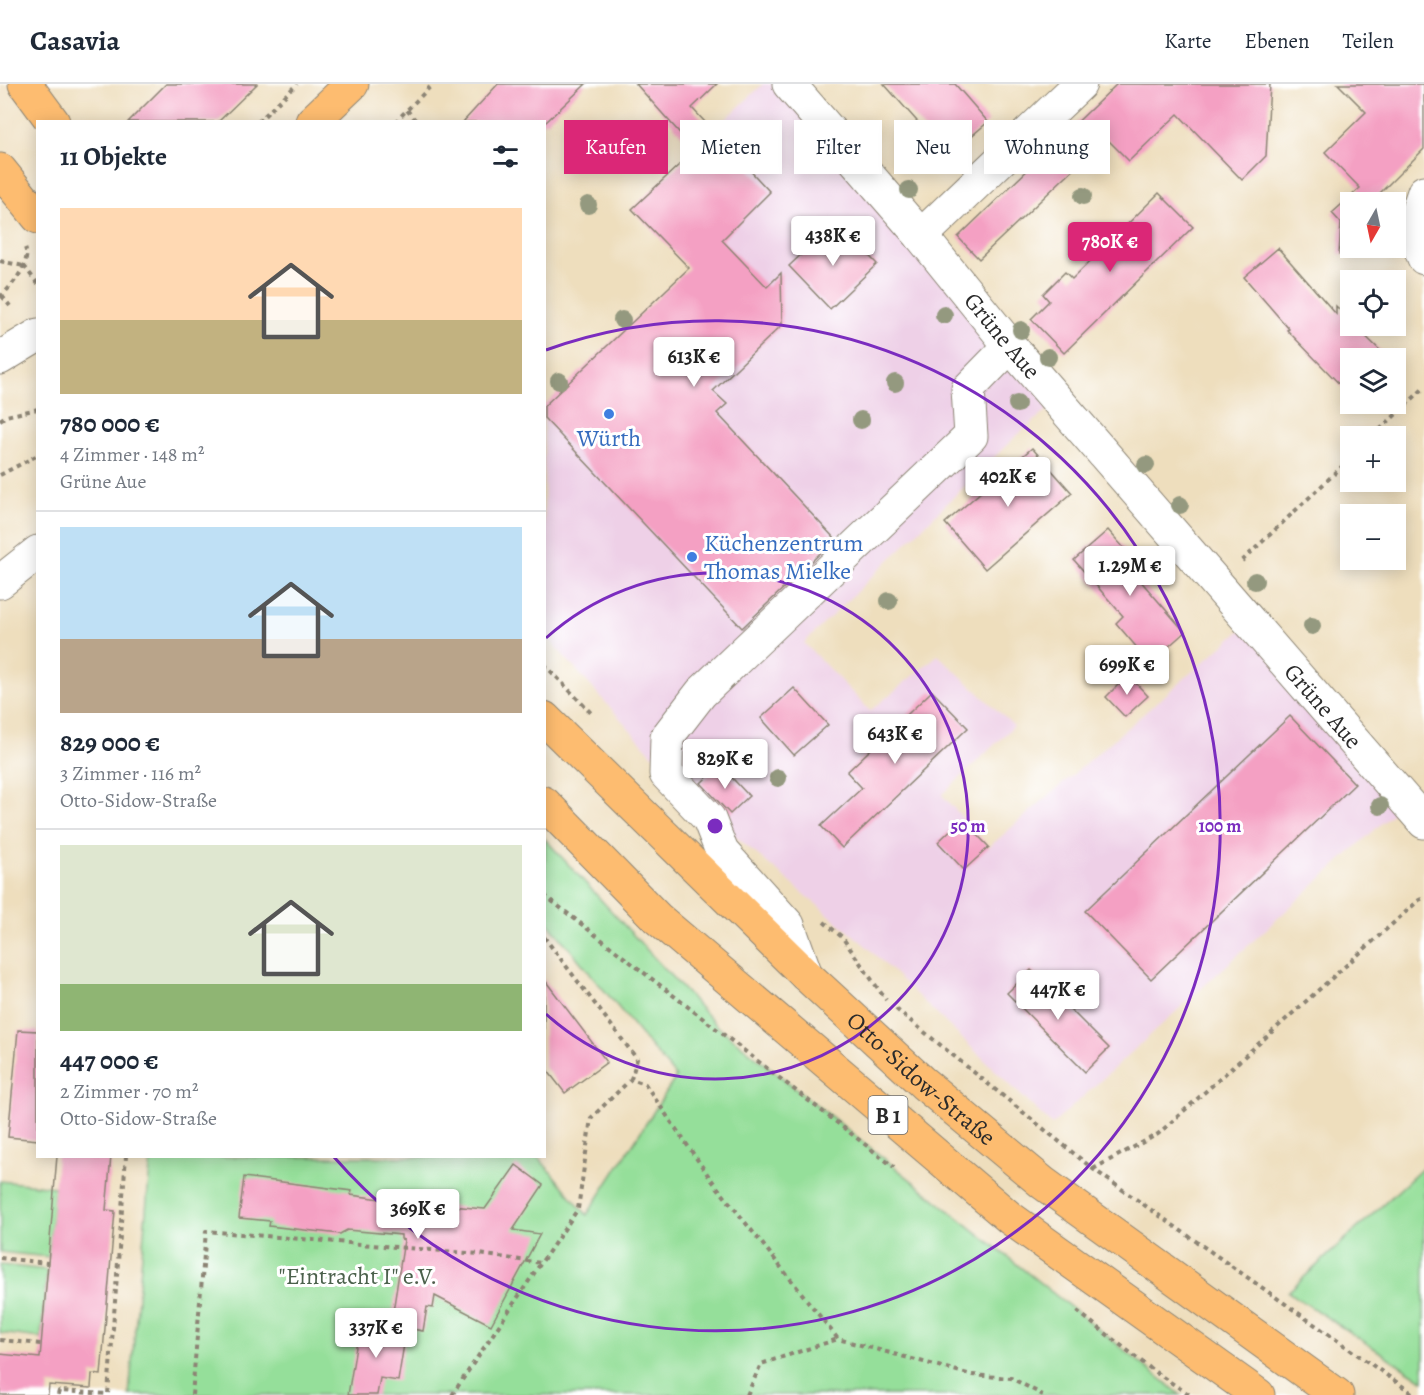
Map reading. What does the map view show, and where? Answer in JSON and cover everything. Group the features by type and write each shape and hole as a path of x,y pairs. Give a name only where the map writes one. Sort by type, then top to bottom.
{"main road":[{"path":"25,84 52,120"},
{"path":"314,120 352,84"},
{"path":"0,170 36,215"},
{"name":"Otto-Sidow-Straße","path":"546,720 806,975 923,1083 1043,1184 1299,1370 1337,1395"},
{"name":"Otto-Sidow-Straße","path":"546,805 657,918 1010,1218 1258,1395"}],"street":[{"name":"Grüne Aue","path":"789,84 921,236 1010,346 1218,585 1418,803"},
{"path":"921,236 1080,84"},
{"path":"1424,192 1412,227 1424,258"},
{"path":"0,358 36,336"},
{"path":"806,975 788,925 722,852 709,819 666,774 667,737 701,693 971,436 968,388 1010,346"},
{"path":"0,582 36,554"}],"path":[{"path":"260,120 297,84"},
{"path":"397,120 433,84"},
{"path":"407,110 415,120"},
{"path":"0,261 24,266 36,281"},
{"path":"10,306 1,297 24,266"},
{"path":"1384,426 1424,388"},
{"path":"0,420 6,416 36,409"},
{"path":"0,475 36,456"},
{"path":"1218,585 1340,469"},
{"path":"546,666 592,715"},
{"path":"546,897 902,1174"},
{"path":"1093,1169 1158,1134 1419,900 1424,898"},
{"path":"816,915 842,937 887,1001 1093,1169 1415,1395"},
{"path":"452,1395 578,1209 591,1118 631,1079 637,1059 546,940"},
{"path":"631,1079 645,1083 710,1178 838,1339"},
{"path":"58,1395 59,1391 107,1395 126,1158"},
{"path":"192,1395 206,1231 479,1254 541,1263"},
{"path":"0,1258 48,1263"},
{"path":"1071,1306 1155,1372 1190,1395"},
{"path":"747,1395 761,1364 838,1339 972,1375 1011,1378 1044,1395"},
{"path":"0,1340 41,1344"}],"shaded area":[{"path":"763,84 788,84 819,120 794,120 794,174 865,174 1058,401 1013,439 804,643 870,711 938,655 1014,726 942,795 989,847 1250,622 1405,802 1052,1125 865,945 697,804 546,636 546,404 689,268 632,209 680,163 680,174 782,174 782,120 725,120"}],"green space":[{"name":"\"Eintracht I\" e.V.","path":"546,840 716,1025 1181,1395 129,1395 151,1158 539,1158 587,1215 676,1077 546,920"},
{"path":"1424,1167 1424,1381 1288,1292"},
{"path":"0,1181 55,1187 49,1257 0,1252"},
{"path":"0,1265 47,1270 41,1338 0,1333"}],"building":[{"path":"166,84 257,84 220,120 130,120"},
{"path":"498,84 586,84 546,122 546,120 465,120"},
{"path":"636,84 717,84 692,108 703,120 680,120 680,133"},
{"path":"884,84 955,84 986,120 984,120 984,125 972,136 972,120 916,120"},
{"path":"1117,84 1270,84 1266,156 1242,180 1178,114 1129,161 1110,142 1110,120 1080,120"},
{"path":"1338,84 1424,84 1424,149 1381,192 1356,192 1360,188 1325,152 1366,112"},
{"path":"680,164 680,174 753,174 770,192 722,240 767,287 781,273 782,325 713,391 727,404 717,413 835,539 742,628 546,420 546,404 689,268 632,209"},
{"path":"1023,174 1068,174 979,259 958,237"},
{"path":"1159,193 1193,227 1064,353 1031,319 1049,301 1043,294 1065,272 1072,279"},
{"path":"1340,206 1340,222 1332,213"},
{"path":"844,230 877,264 830,309 789,266 822,235 830,243"},
{"path":"1278,248 1336,314 1336,306 1340,310 1340,336 1365,336 1378,348 1340,348 1340,385 1287,330 1289,329 1244,277"},
{"path":"1032,448 1072,493 985,569 945,523"},
{"path":"1108,530 1139,565 1132,571 1185,632 1150,663 1116,623 1123,616 1074,560"},
{"path":"1128,675 1148,696 1125,717 1106,697"},
{"path":"794,688 828,725 794,755 761,718"},
{"path":"932,691 968,728 842,848 821,826 862,788 847,772"},
{"path":"1290,716 1355,784 1151,979 1085,911"},
{"path":"720,765 749,796 730,814 701,783"},
{"path":"962,819 989,847 964,870 938,842"},
{"path":"1031,970 1109,1048 1085,1072 1007,993"},
{"path":"546,982 607,1062 565,1093 546,1069"},
{"path":"18,1030 36,1031 36,1140 8,1137"},
{"path":"57,1158 111,1158 106,1210 115,1211 101,1375 92,1374 91,1388 49,1385 48,1395 0,1395 0,1354 40,1358"},
{"path":"516,1165 543,1185 513,1230 540,1234 491,1325 435,1296 433,1308 427,1307 423,1331 391,1325 404,1240 401,1239 401,1235 347,1230 340,1234 269,1226 270,1221 239,1218 244,1177 352,1191 351,1195 485,1209"},
{"path":"360,1323 406,1332 398,1381 380,1378 377,1395 348,1395"}],"place":[{"name":"Würth","path":"609,414"},
{"name":"Küchenzentrum Thomas Mielke","path":"692,557"}]}
